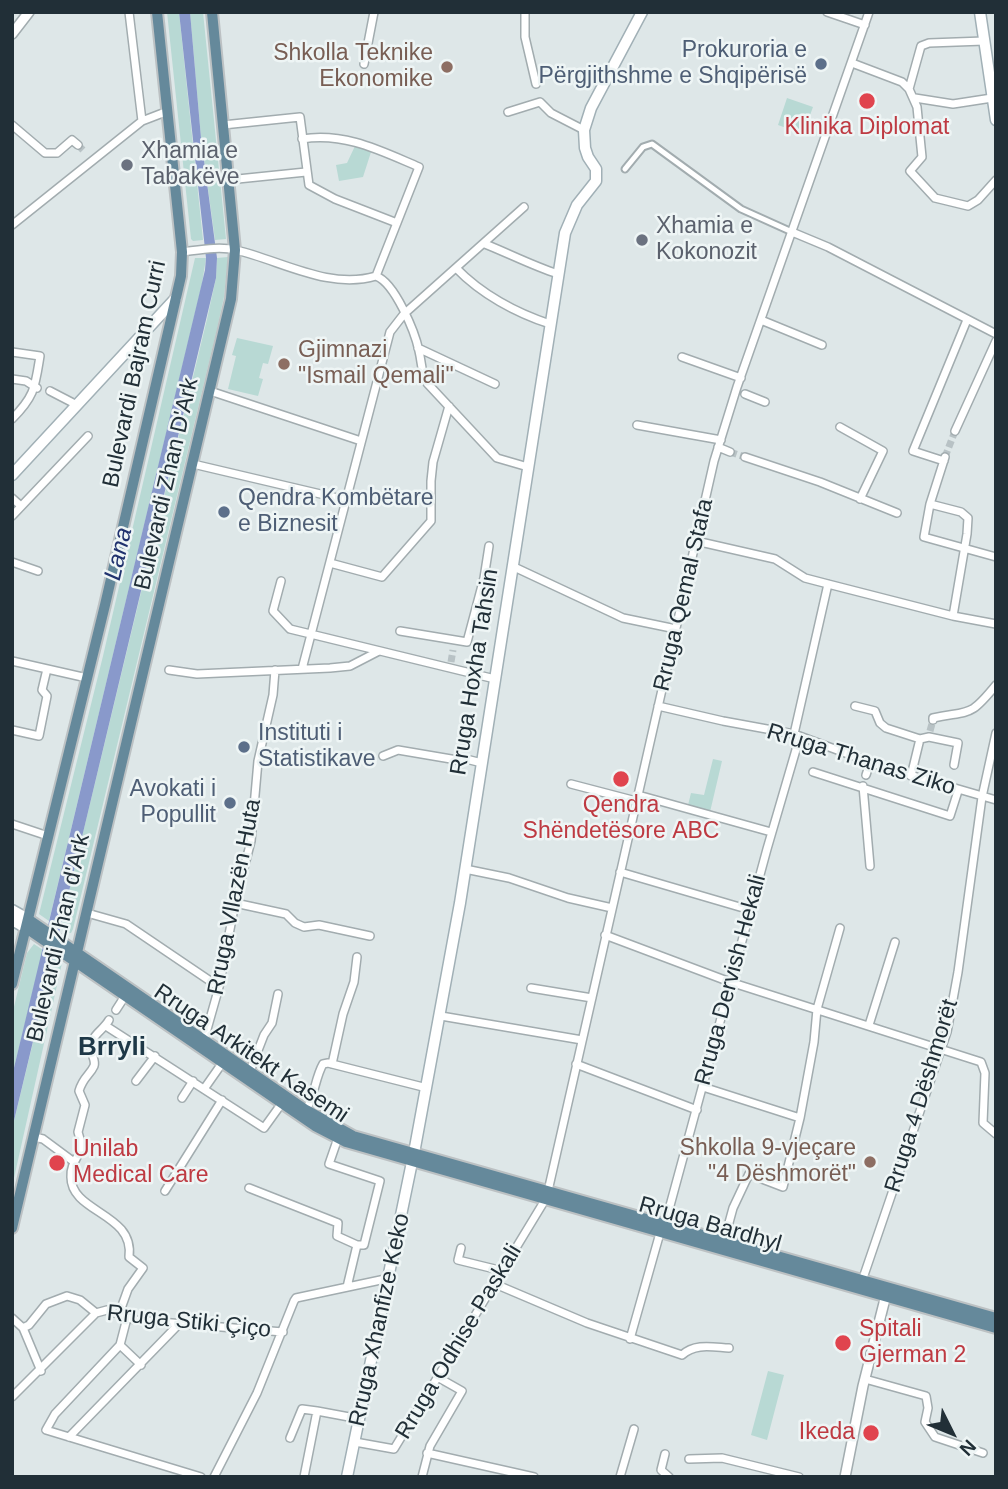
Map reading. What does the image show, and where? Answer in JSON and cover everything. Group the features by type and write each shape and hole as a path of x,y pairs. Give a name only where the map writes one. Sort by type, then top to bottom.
{"main road":[{"name":"Bulevardi Bajram Curri","path":"12,984 32,927 48,836 181,276 182,252 158,12"},
{"path":"212,12 228,180 230,249"},
{"path":"584,130 591,108 642,12"},
{"path":"980,12 996,120"},
{"name":"Rruga Hoxha Tahsin","path":"413,1158 441,1016 565,233 577,205 594,185 597,174 595,166 587,157 584,130"},
{"name":"Bulevardi Zhan D'Ark","path":"147,658 228,320 234,283 230,249"},
{"path":"12,475 177,297"},
{"path":"148,328 162,330 168,334"},
{"name":"Bulevardi Zhan d'Ark","path":"12,1228 147,658"},
{"path":"12,910 76,957"},
{"path":"12,920 32,927"},
{"name":"Rruga Arkitekt Kasemi","path":"76,957 125,996 338,1138 362,1148 413,1158"},
{"name":"Rruga Arkitekt Kasemi","path":"76,957 306,1110 353,1136 413,1158"},
{"name":"Rruga Bardhyl","path":"413,1158 886,1292 996,1318"},
{"name":"Rruga Xhanfize Keko","path":"348,1477 413,1158"},
{"name":"Rruga Bardhyl","path":"662,1228 724,1241 861,1285"},
{"name":"Rruga Bardhyl","path":"886,1292 996,1328"}],"street":[{"path":"130,12 142,121"},
{"path":"364,64 374,12"},
{"path":"525,12 525,37 536,85"},
{"path":"827,12 865,25"},
{"name":"Rruga Qemal Stafa","path":"546,1196 720,443 740,393 741,378 869,12"},
{"path":"12,34 28,13"},
{"path":"909,89 921,46 929,43 984,41"},
{"path":"852,63 902,82 915,98 922,158 910,171 935,198 968,206 978,200 996,180"},
{"path":"915,98 953,104 992,98"},
{"path":"508,112 540,102 557,117 584,130"},
{"path":"12,225 142,121 168,111"},
{"path":"223,125 300,117 309,185 319,192 397,223"},
{"path":"12,125 45,153 57,153 72,139 78,145"},
{"path":"302,139 342,138 419,167 376,276"},
{"path":"625,169 643,147 652,144 741,209 828,247 996,334"},
{"path":"85,152 93,160"},
{"path":"228,180 306,172"},
{"path":"302,669 390,332 404,314 524,207"},
{"path":"485,244 544,271 558,274"},
{"path":"182,252 230,249 331,279 353,281 376,276 387,282 418,348 424,377 497,458 528,467"},
{"path":"456,268 469,282 492,297 550,324"},
{"path":"761,320 821,345"},
{"path":"967,320 913,451 945,459 930,504 924,537 996,557"},
{"path":"955,432 996,341"},
{"path":"418,348 495,384"},
{"path":"12,352 40,356 36,388 27,405 12,419"},
{"path":"682,357 741,378"},
{"path":"12,379 26,381 36,388"},
{"path":"50,391 77,405"},
{"path":"210,391 361,441"},
{"path":"740,393 765,402"},
{"path":"330,563 383,578 427,528 432,514 433,462 449,406"},
{"path":"637,425 720,443 730,452"},
{"path":"840,427 883,451 860,499"},
{"path":"12,516 88,436"},
{"path":"745,457 820,482 897,513"},
{"path":"192,464 346,500"},
{"path":"12,498 21,506"},
{"path":"930,504 966,515 968,521 953,616"},
{"path":"696,541 775,559 805,578 953,616 996,624"},
{"path":"400,631 467,642 484,578 489,546"},
{"path":"12,562 38,571"},
{"path":"512,566 623,618 676,629"},
{"path":"281,581 274,615 290,629 451,665 495,679"},
{"name":"Rruga Dervish Hekali","path":"630,1339 703,1087 797,735 828,584"},
{"path":"453,650 455,640"},
{"path":"169,670 197,674 350,666 379,651"},
{"path":"12,661 87,678"},
{"path":"12,730 38,736 47,696 42,690 47,668"},
{"name":"Rruga Vllazën Huta","path":"204,1040 219,987 235,903 251,841 258,761 273,695 275,670"},
{"path":"933,720 973,710 996,685"},
{"name":"Rruga Thanas Ziko","path":"658,706 723,722 797,735 870,763 996,800"},
{"path":"856,706 875,711 880,723 886,728 920,739 930,734 958,743 954,765"},
{"name":"Rruga 4 Dëshmorët","path":"861,1285 941,1049 958,972 982,797 996,733"},
{"path":"911,776 920,739"},
{"path":"383,756 398,750 482,763"},
{"path":"866,775 870,763"},
{"path":"813,772 950,816 958,791"},
{"path":"571,784 771,832"},
{"path":"862,787 870,866"},
{"path":"12,824 48,836"},
{"path":"465,869 509,878 568,898 612,908"},
{"path":"620,872 750,910"},
{"path":"235,903 286,914 299,926 319,925 370,936"},
{"path":"87,913 126,924 219,987"},
{"path":"724,1241 733,1208 749,1174 783,1187 800,1118 814,1042 817,1009 840,928"},
{"path":"605,935 730,982 981,1062 985,1068 983,1123 996,1134"},
{"path":"869,1025 894,942"},
{"path":"332,1064 343,1014 354,982 357,957"},
{"path":"531,988 592,998"},
{"path":"250,1071 264,1035 272,1023 278,994"},
{"path":"116,1010 125,996"},
{"path":"441,1016 582,1040"},
{"path":"119,1314 128,1289 143,1268 129,1257 130,1251 119,1226 76,1196 71,1179 74,1162 82,1146 78,1132 85,1105 79,1091 82,1079 95,1062 91,1048 96,1032 108,1023 264,1128 282,1103"},
{"path":"136,1082 155,1056"},
{"path":"204,1089 223,1062"},
{"path":"306,1110 323,1064 427,1088"},
{"path":"576,1064 696,1110"},
{"path":"181,1098 192,1082"},
{"path":"985,1082 996,1085"},
{"path":"703,1087 800,1118"},
{"path":"165,1191 222,1100"},
{"path":"34,1137 43,1139 74,1162"},
{"path":"249,1188 338,1223 337,1236 356,1245 364,1245 380,1181 329,1164 338,1138"},
{"name":"Rruga Odhise Paskali","path":"355,1442 394,1449 546,1196"},
{"path":"347,1287 356,1245"},
{"path":"461,1248 458,1260 503,1271"},
{"path":"214,1477 251,1407 296,1298 390,1278"},
{"path":"495,1284 561,1313 682,1355 696,1346 730,1348"},
{"path":"845,1477 886,1292"},
{"path":"12,1397 41,1371 96,1313 80,1300 68,1296 46,1304 29,1325 23,1328"},
{"name":"Rruga Stiki Çiço","path":"96,1313 107,1310 135,1320 283,1332"},
{"path":"12,1318 23,1328 41,1371"},
{"path":"128,1318 120,1345 49,1422 46,1430 201,1477"},
{"path":"69,1437 179,1324"},
{"path":"120,1345 141,1365"},
{"path":"422,1477 427,1453 462,1391 439,1378"},
{"path":"865,1379 926,1396 928,1408 925,1422 934,1437 983,1453"},
{"path":"290,1438 302,1409 360,1419"},
{"path":"304,1476 317,1411"},
{"path":"620,1477 634,1429"},
{"path":"427,1453 534,1477"},
{"path":"665,1454 661,1469 669,1477"},
{"path":"689,1459 722,1458 799,1477"}],"green space":[{"path":"167,12 179,12 203,240 191,239"},
{"path":"190,12 203,12 226,239 215,240 201,138"},
{"path":"787,98 813,107 803,134 778,125"},
{"path":"355,146 371,152 363,177 339,181 336,165 347,163"},
{"path":"228,257 217,329 73,929 71,933 67,933 60,928 207,319 216,278 217,258"},
{"path":"195,258 206,258 202,284 49,921 39,914 103,656"},
{"path":"237,338 273,346 268,364 263,363 259,378 263,379 258,396 228,389 236,356 232,355"},
{"path":"713,759 722,761 710,812 688,805 691,793 704,795"},
{"path":"34,944 43,950 12,1076 12,1015 27,953"},
{"path":"54,956 62,963 12,1187 12,1129"},
{"path":"768,1371 784,1375 767,1440 751,1435"}],"water":[{"path":"179,12 190,12 201,138 217,258 216,278 12,1129 12,1076 205,270 206,258"}],"tunnel":[{"path":"78,145 85,152"},
{"path":"945,457 955,431"},
{"path":"730,452 745,457"},
{"path":"451,662 453,650"},
{"path":"930,731 933,720"}],"place":[{"name":"Prokuroria e Përgjithshme e Shqipërisë","path":"821,64"},
{"name":"Shkolla Teknike Ekonomike","path":"447,67"},
{"name":"Klinika Diplomat","path":"867,101"},
{"name":"Xhamia e Tabakëve","path":"127,165"},
{"name":"Xhamia e Kokonozit","path":"642,240"},
{"name":"Gjimnazi \"Ismail Qemali\"","path":"284,364"},
{"name":"Qendra Kombëtare e Biznesit","path":"224,512"},
{"name":"Instituti i Statistikave","path":"244,747"},
{"name":"Qendra Shëndetësore ABC","path":"621,779"},
{"name":"Avokati i Popullit","path":"230,803"},
{"name":"Shkolla 9-vjeçare \"4 Dëshmorët\"","path":"870,1162"},
{"name":"Unilab Medical Care","path":"57,1163"},
{"name":"Spitali Gjerman 2","path":"843,1343"},
{"name":"Ikeda","path":"871,1433"}],"district":[{"name":"Brryli","path":"112,1048"}],"water label":[{"name":"Lana","path":"119,554"}]}
